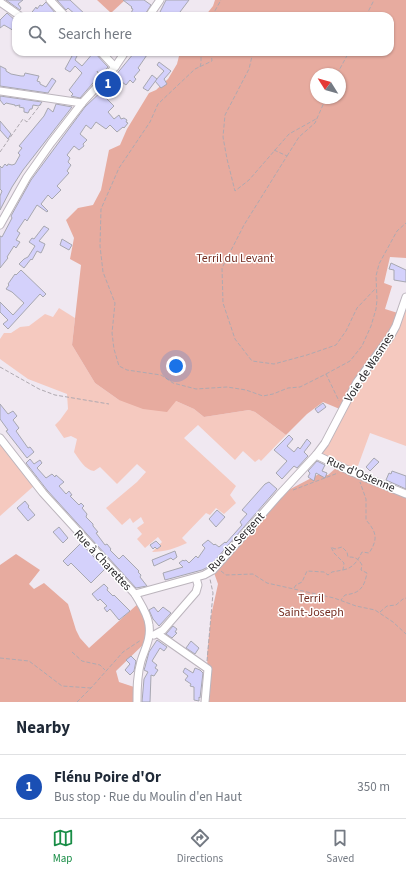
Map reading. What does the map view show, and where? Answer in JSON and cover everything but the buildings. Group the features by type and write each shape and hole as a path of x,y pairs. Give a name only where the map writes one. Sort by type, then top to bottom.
{"street":[{"path":"50,0 61,12"},
{"path":"152,12 160,0"},
{"path":"0,2 14,12"},
{"path":"105,56 116,67"},
{"path":"0,225 27,177 82,103 116,67 123,56"},
{"path":"0,91 82,103"},
{"name":"Voie de Wasmes","path":"316,455 325,443 357,382 390,337 401,314 406,297"},
{"name":"Rue à Charettes","path":"0,438 21,467 48,499 135,594 149,623 149,641 138,674 137,702"},
{"name":"Rue d'Ostenne","path":"316,455 406,494"},
{"name":"Rue du Sergent","path":"135,594 196,578 208,573 316,455"},
{"path":"149,641 163,630 196,592 198,585 196,578"},
{"path":"158,634 208,669 205,702"}],"path":[{"path":"214,12 221,0"},
{"path":"368,12 374,0"},
{"path":"199,67 201,63 201,56"},
{"path":"211,56 212,61 195,70 158,104 150,122 119,168 101,209 100,246 103,272 115,303 112,333 114,349 119,366 127,370 161,375 173,383 196,389 227,387 246,390 263,396 288,388 300,387 350,361 362,346 371,326 376,309 376,276 381,258 397,231 406,223"},
{"path":"252,56 249,69 225,114 223,137 235,191 249,180 289,134 316,119"},
{"path":"340,68 347,56"},
{"path":"0,152 23,119 27,122 46,97"},
{"path":"323,104 315,123 299,137 244,225 222,268 223,303 235,339 252,361 274,364 336,345 346,331 357,308 376,288"},
{"path":"274,150 287,156"},
{"path":"0,368 39,389 55,395 109,404"},
{"path":"326,374 343,407"},
{"path":"292,490 348,470"},
{"path":"294,589 296,585 302,582 307,571 324,572 328,575 332,572 350,569 358,560 362,552 369,553 374,546 376,537 373,528 366,520 366,498 360,481"},
{"path":"341,600 345,595 354,594 364,585 367,573 361,570 362,565 358,560 354,557 348,557 347,552 342,547 335,549 331,547 334,553 344,563 343,570"},
{"path":"215,567 226,575 253,574 268,583 341,600 356,606 375,610 393,622 406,634"},
{"path":"208,573 213,593 207,660 208,669"},
{"path":"380,612 387,606 396,605 406,598"},
{"path":"77,702 92,688 128,648 137,642 149,641"},
{"path":"72,652 82,661 100,665 106,671"},
{"path":"0,658 29,661 62,686 92,688"}],"shaded area":[{"path":"406,297 406,446 370,433 355,474 316,455 371,361"},
{"path":"59,308 75,318 72,345 95,383 119,400 176,401 194,409 204,417 249,410 255,412 286,435 261,461 259,459 255,462 243,451 235,460 198,425 184,438 236,486 230,495 236,503 224,514 216,508 210,515 206,513 182,538 187,543 179,547 152,552 162,542 158,537 145,548 137,539 142,534 137,528 144,523 141,517 133,523 130,518 122,525 106,508 137,482 146,472 137,464 117,484 100,467 94,471 88,469 82,464 74,452 77,439 71,436 64,438 55,425 68,409 67,394 28,379 0,359 0,339 4,333 11,333 20,327 29,326 45,314 53,317"},
{"path":"0,437 36,484 0,516"}],"green space":[{"path":"97,0 125,0 112,12 110,12"},
{"name":"Terril du Levant","path":"215,0 406,0 406,258 390,257 384,283 392,286 385,309 401,314 342,410 323,402 307,414 286,435 255,412 249,410 204,417 194,409 176,401 167,412 143,409 119,400 95,383 72,345 81,265 70,259 74,238 66,220 78,208 93,205 101,190 109,150 120,145 127,129 149,93 156,90 168,79 177,64 179,56 394,56 394,12 208,12 213,6"},
{"name":"Terril Saint-Joseph","path":"337,467 406,494 406,702 206,702 209,698 207,656 211,616 218,584 213,570 279,495 319,474 328,475"},
{"path":"16,554 40,570 29,584 34,589 44,583 68,604 76,630 80,638 89,648 140,602 150,638 116,671 119,682 137,688 137,702 0,702 0,565"}],"place":[{"name":"Flénu Poire d'Or","path":"108,84"}]}
